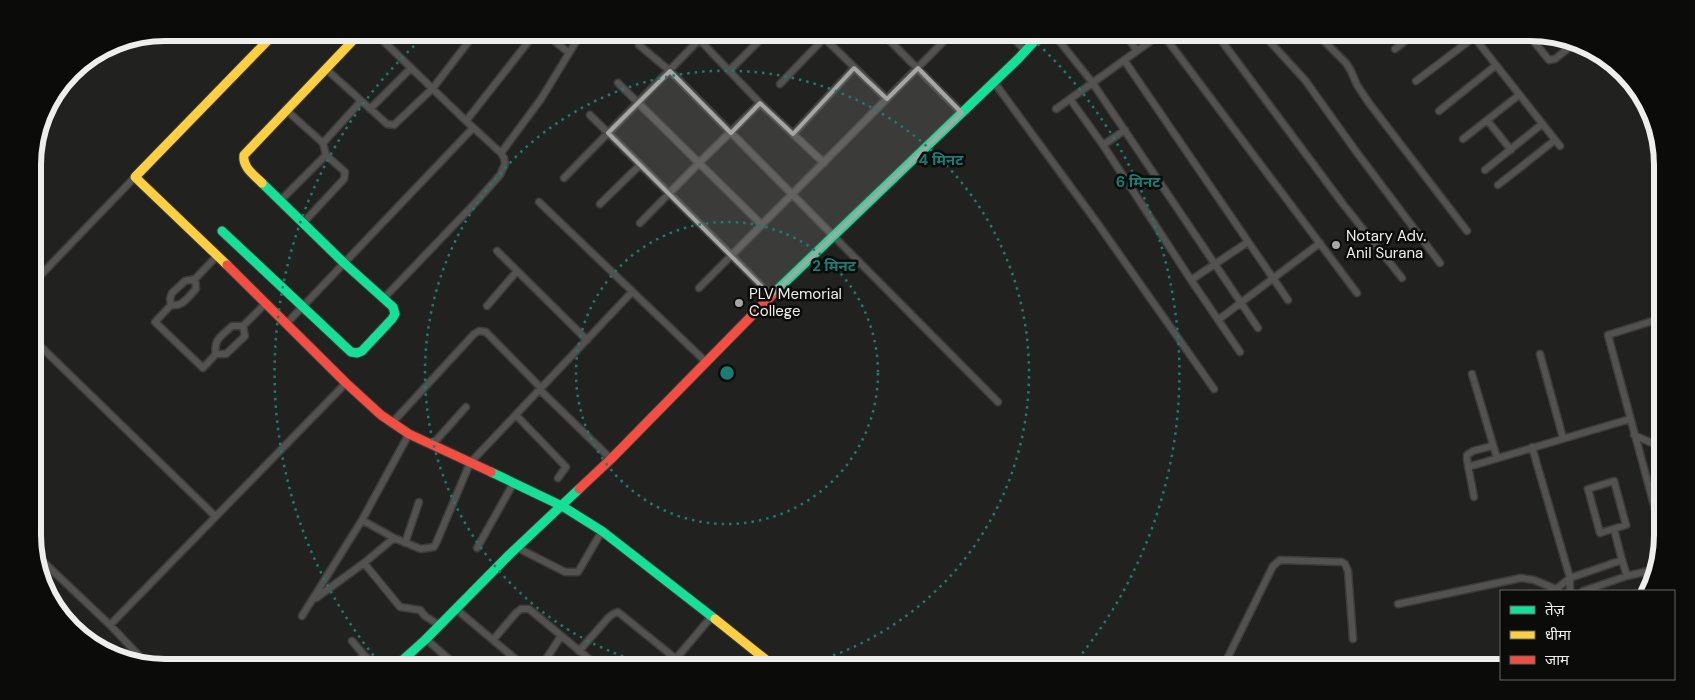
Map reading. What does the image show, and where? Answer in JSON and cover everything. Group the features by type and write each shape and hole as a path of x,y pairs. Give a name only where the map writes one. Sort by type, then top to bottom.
{"street":[{"path":"891,41 962,113"},
{"path":"699,288 887,100 941,41"},
{"path":"1016,41 1026,51"},
{"path":"405,659 611,459 770,296 1035,41"},
{"path":"1059,41 1092,82 1258,328"},
{"path":"1130,41 1136,51"},
{"path":"1056,109 1150,41"},
{"path":"1168,41 1358,293"},
{"path":"1222,41 1343,204 1402,278"},
{"path":"1269,41 1305,80 1440,263"},
{"path":"1324,41 1346,64 1369,103 1467,231"},
{"path":"1395,49 1405,41"},
{"path":"1416,80 1464,41"},
{"path":"1476,41 1560,146"},
{"path":"1534,41 1549,60 1555,59 1569,48"},
{"path":"42,275 266,42"},
{"path":"222,231 351,352 357,353 362,351 395,314 394,307 344,263 280,201 247,168 243,160 244,155 352,42"},
{"path":"384,42 501,153 505,164 500,175 476,202 384,298"},
{"path":"326,69 387,124 394,125 432,88 468,42"},
{"path":"466,121 528,42"},
{"path":"556,42 569,53"},
{"path":"501,153 541,99 576,42"},
{"path":"564,178 697,42"},
{"path":"701,42 760,104 824,163"},
{"path":"729,71 758,42"},
{"path":"780,84 821,42"},
{"path":"828,42 887,100"},
{"path":"640,45 670,71 998,402"},
{"path":"1124,60 1288,300"},
{"path":"1439,111 1495,66"},
{"path":"370,109 411,68"},
{"path":"793,134 854,68"},
{"path":"994,82 1098,224 1214,389"},
{"path":"618,83 762,225"},
{"path":"1463,139 1519,95"},
{"path":"1070,99 1103,145 1240,352"},
{"path":"323,143 361,101"},
{"path":"640,223 760,104"},
{"path":"286,110 323,143 326,154 342,169 345,176 303,223"},
{"path":"590,115 770,296"},
{"path":"1487,120 1511,150"},
{"path":"1485,170 1542,124"},
{"path":"287,323 473,128"},
{"path":"1103,145 1125,130"},
{"path":"1498,185 1555,140"},
{"path":"280,201 326,154"},
{"path":"600,204 640,165"},
{"path":"134,177 381,415 409,434 562,506 602,530 765,659"},
{"path":"539,202 706,362"},
{"path":"1191,280 1248,242"},
{"path":"1218,320 1320,243"},
{"path":"497,251 587,340"},
{"path":"171,306 170,299 172,293 185,281 195,279 217,256"},
{"path":"487,306 517,271"},
{"path":"195,279 196,290 182,305 171,306 155,322 203,368 216,354 226,354 245,336 243,326"},
{"path":"362,520 405,543 424,549 434,547 470,463 632,292"},
{"path":"216,354 216,341 232,326 243,326 266,303"},
{"path":"1654,321 1608,335 1654,506"},
{"path":"392,422 474,334 479,331 486,332 611,459"},
{"path":"41,347 215,516"},
{"path":"1540,354 1564,438"},
{"path":"1472,374 1497,458"},
{"path":"110,625 346,383"},
{"path":"432,445 466,407"},
{"path":"516,416 566,467 558,478"},
{"path":"1468,467 1630,419"},
{"path":"302,616 362,520 409,434"},
{"path":"1634,435 1654,444"},
{"path":"1474,497 1466,457 1469,453 1492,446"},
{"path":"1532,447 1570,578 1570,590"},
{"path":"1614,481 1626,525 1614,529 1600,533 1588,488 1614,481"},
{"path":"476,548 513,484"},
{"path":"405,543 419,502"},
{"path":"1614,529 1627,576"},
{"path":"518,548 565,572 578,572 602,530"},
{"path":"313,600 364,563 394,538"},
{"path":"1227,658 1273,566 1280,560 1342,562 1345,564 1348,570 1353,639"},
{"path":"1398,604 1521,578 1534,580 1558,590 1570,578 1622,560"},
{"path":"364,563 400,607 420,610 425,616 439,625"},
{"path":"45,564 110,625 139,655"},
{"path":"1586,590 1648,571"},
{"path":"456,608 515,659"},
{"path":"493,640 516,613 526,608 589,659"},
{"path":"580,651 608,618 618,612 676,659"},
{"path":"676,659 712,616"},
{"path":"546,659 561,636"},
{"path":"426,639 448,659"},
{"path":"352,641 368,659"},
{"path":"360,659 364,655"}],"highlighted area":[{"path":"854,68 887,99 918,68 962,113 771,296 608,133 670,71 731,133 760,103 793,134"}],"traffic: fast":[{"path":"776,291 1034,41"},
{"path":"222,231 351,352 357,353 362,351 392,319 395,314 393,307 344,263 262,183"},
{"path":"491,472 562,506 602,531 715,619"},
{"path":"404,659 579,489"}],"traffic: slow":[{"path":"227,265 135,177 266,42"},
{"path":"262,183 247,167 244,155 352,42"},
{"path":"715,619 764,659"}],"traffic: jam":[{"path":"227,265 381,415 409,434 491,472"},
{"path":"579,489 611,459 776,291"}],"place":[{"name":"Notary Adv. Anil Surana","path":"1336,245"},
{"name":"PLV Memorial College","path":"739,303"}]}
